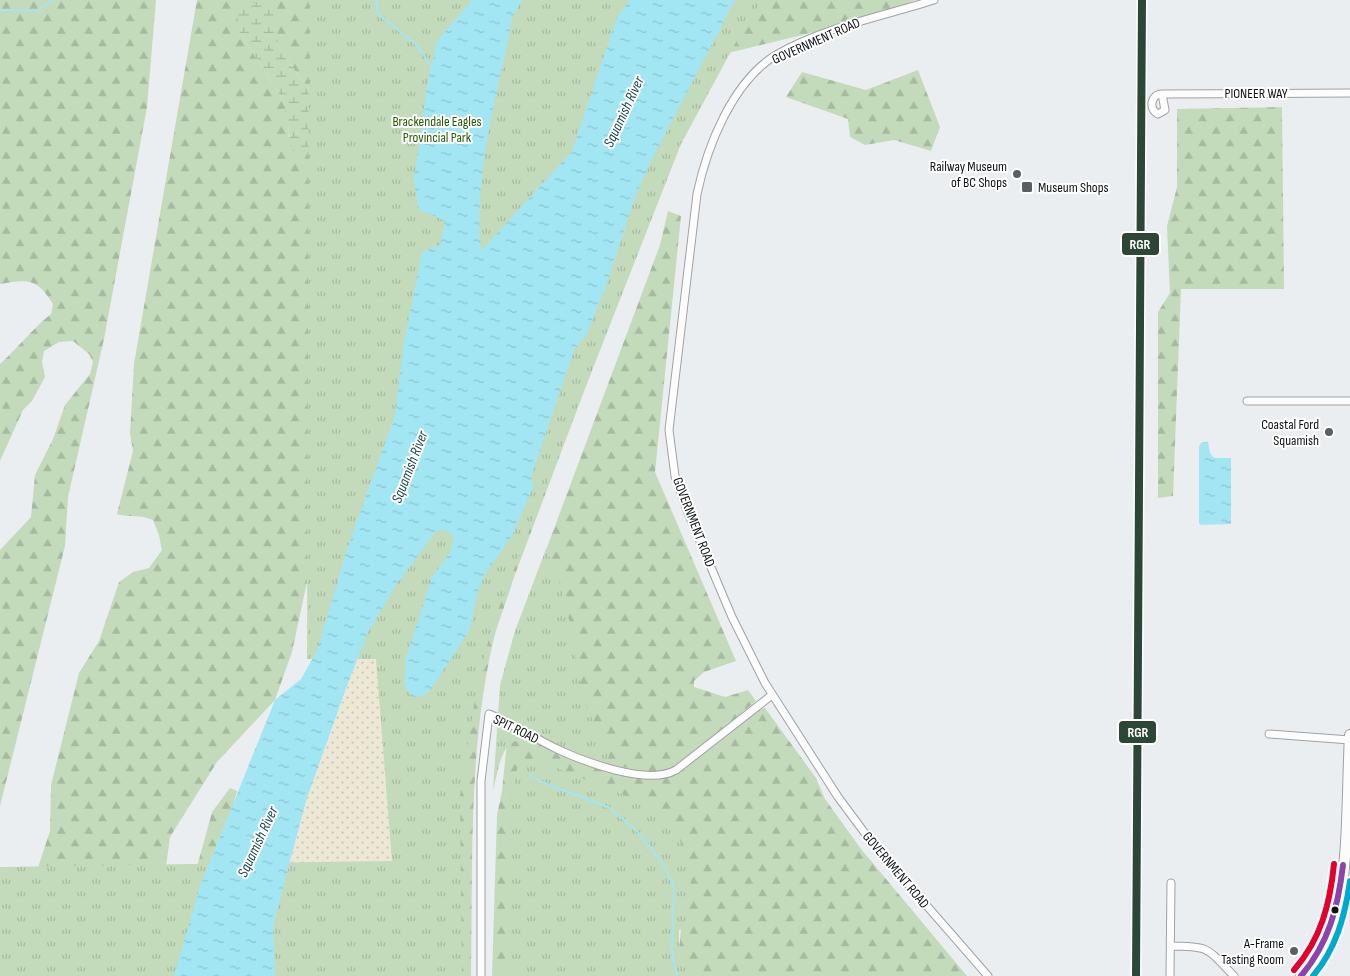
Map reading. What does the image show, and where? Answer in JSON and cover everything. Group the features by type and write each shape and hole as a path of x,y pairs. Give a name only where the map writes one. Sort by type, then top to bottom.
{"street":[{"name":"GOVERNMENT ROAD","path":"934,0 871,17 776,56 757,70 744,85 718,128 702,169 697,194 671,400 669,430 676,476 691,521 732,617 772,695 838,797 873,844 988,976"},
{"name":"PIONEER WAY","path":"1162,94 1350,93"},
{"path":"1247,401 1350,401"},
{"name":"SPIT ROAD","path":"481,976 481,781 489,714 515,725 559,750 601,765 635,774 664,776 676,770 772,695"},
{"path":"1269,734 1350,740"},
{"path":"1301,976 1318,956 1338,911 1347,865 1350,736"},
{"path":"1170,976 1171,883"},
{"path":"1171,946 1200,946 1206,949 1234,976"}],"green space":[{"path":"0,0 156,0 147,107 104,339 68,497 65,546 0,806 0,550 31,517 35,475 53,439 65,405 90,374 93,362 89,354 73,341 59,342 44,351 42,362 45,377 32,401 23,410 0,461 0,364 51,314 53,304 42,289 31,282 18,281 0,284"},
{"path":"197,0 432,0 292,652 275,700 217,762 170,837 164,881 18,976 33,883 50,831 51,785 79,673 99,641 119,582 133,572 149,568 162,550 153,520 117,514 133,451 130,433 134,364","holes":["237,28 275,34 279,48 315,99 289,138 288,117 284,102"]},
{"name":"Brackendale Eagles Provincial Park","path":"309,0 762,0 742,31 681,144 493,623 477,686 460,796 462,976 0,976 0,867 392,861 376,659 307,659"},
{"path":"742,0 916,0 856,22 720,55 673,155 513,580 495,634 479,725 473,808 471,976 447,976 457,866 452,817 470,629 476,597 485,574 512,536 546,459 634,200 684,98"},
{"path":"264,1 272,7 279,48 315,99 318,142 299,153 292,150 284,102 237,28 240,11 243,7 251,3"},
{"path":"918,70 940,127 931,151 894,140 865,145 850,137 848,119 786,97 802,72 866,90"},
{"path":"1282,107 1284,289 1181,289 1173,496 1158,498 1158,312 1170,293 1167,226 1177,187 1177,109"},
{"path":"668,211 681,216 655,472 736,661 704,672 694,681 694,687 725,697 748,690 756,701 679,765 668,771 645,772 595,761 512,641 660,245"},
{"path":"546,549 557,573 572,631 582,696 608,754 612,768 543,744 518,741 506,748 493,790 500,685 515,631"},
{"path":"765,708 816,778 825,799 861,849 967,976 698,976 679,950 686,875 669,976 492,976 497,815 502,791 507,742 530,741 613,774 628,777 656,778 670,775 683,769 758,710"},
{"path":"522,758 552,766 644,803 675,833 688,854 691,879 688,910 690,926 679,930 679,946 702,976 505,976 508,810 517,769"},
{"path":"230,788 237,791 233,805 200,886 153,976 192,885 212,812"}],"sand":[{"path":"367,632 462,718 457,866 273,926 306,801"}],"water":[{"name":"Squamish River","path":"472,0 522,0 513,16 488,133 479,222 481,251 572,151 616,20 629,0 735,0 651,161 634,200 606,286 587,334 574,350 531,477 534,485 512,536 485,574 476,597 470,629 430,691 421,696 412,697 405,686 406,658 432,577 450,553 454,537 446,530 436,531 396,585 368,632 306,801 273,926 275,976 174,976 200,886 275,700 301,679 317,651 346,552 395,415 404,342 422,252 440,245 445,221 418,209 414,180 427,86 437,41"},
{"path":"1202,442 1208,442 1210,453 1214,458 1231,458 1231,524 1201,525 1199,523 1199,446"}],"waterway":[{"path":"0,10 36,11 54,0"},
{"path":"376,0 378,14 418,46 429,64 432,64"},
{"path":"530,775 542,782 610,808 636,830 661,861 674,886 672,953 677,976"}],"transit line":[{"name":"RGR","path":"1136,976 1142,0"},
{"path":"1294,970 1311,946 1323,920 1330,893 1334,864"},
{"path":"1301,976 1319,951 1331,924 1343,865"},
{"path":"1313,976 1328,955 1338,932 1350,881"}],"place":[{"name":"Railway Museum of BC Shops","path":"1017,174"},
{"name":"Museum Shops","path":"1027,187"},
{"name":"Coastal Ford Squamish","path":"1329,432"},
{"name":"A-Frame Tasting Room","path":"1294,951"}]}
